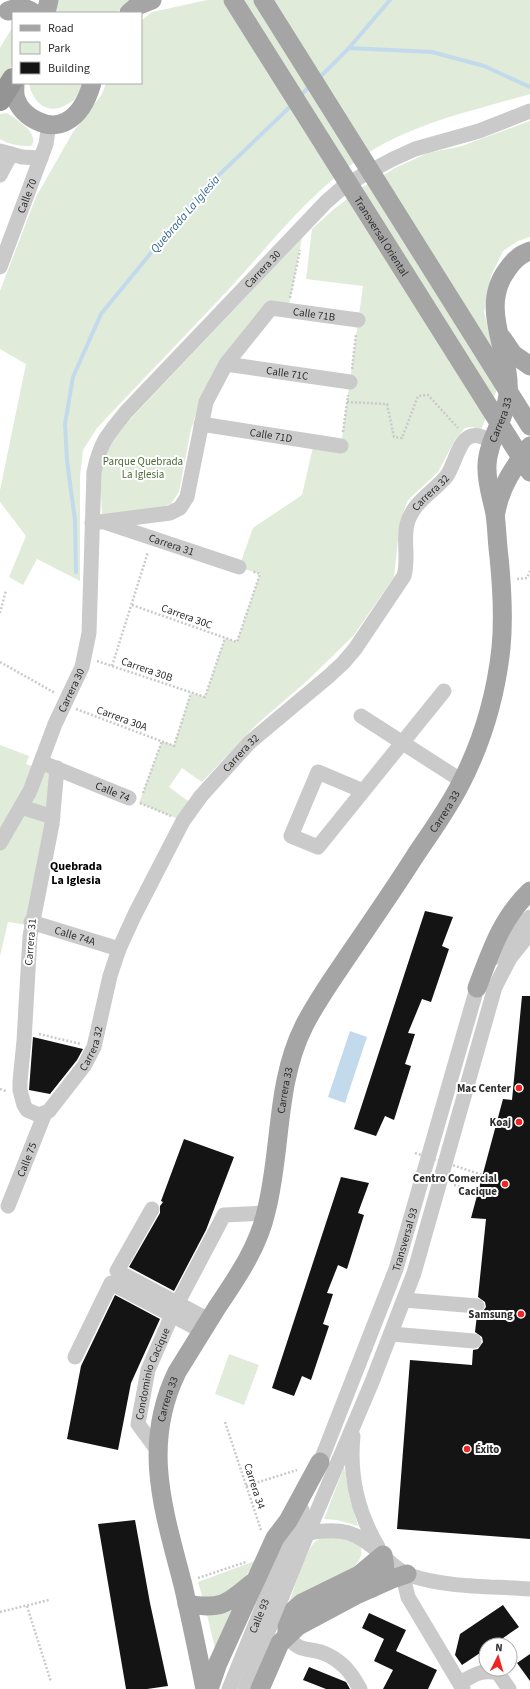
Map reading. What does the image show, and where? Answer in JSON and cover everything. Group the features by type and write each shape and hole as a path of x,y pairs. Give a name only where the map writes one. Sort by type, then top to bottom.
{"highway":[{"path":"0,100 12,80"}],"main road":[{"path":"46,12 49,0"},
{"path":"130,12 137,6 152,0"},
{"name":"Transversal Oriental","path":"233,0 524,466"},
{"path":"263,0 530,426"},
{"path":"7,11 20,8 32,12"},
{"path":"15,84 15,98 20,106 32,118 49,124 66,122 73,117 86,100 92,84"},
{"name":"Carrera 33","path":"205,1689 187,1604 162,1501 159,1480 158,1452 162,1418 171,1384 240,1272 252,1250 266,1213 271,1188 282,1097 294,1048 303,1027 323,993 439,822 458,779 476,748 492,700 501,652 503,605 495,515 486,471 491,445 506,403 507,381 496,323 496,298 501,279 511,264 524,253 530,251"},
{"name":"Carrera 33","path":"496,323 509,349 530,366"},
{"path":"507,381 514,377 530,375"},
{"path":"491,445 493,456 497,460 503,463 524,466"},
{"name":"Carrera 33","path":"495,515 504,485 524,466 530,446"},
{"path":"477,988 494,942 503,925 513,910 530,891"},
{"path":"209,1689 218,1663 275,1538 288,1521 320,1462"},
{"path":"372,1588 383,1578 385,1571 383,1555"},
{"path":"287,1636 287,1627 294,1610 302,1603 358,1575 383,1555"},
{"path":"260,1689 277,1650 287,1636 298,1626 307,1620 372,1588 407,1574"},
{"path":"187,1604 208,1607 224,1604 232,1600 256,1580"}],"street":[{"name":"Carrera 30","path":"0,843 30,791 55,724 82,667 85,657 89,633 98,523 94,472 98,454 107,435 126,412 326,202 342,188 362,175 415,149 492,126 530,111"},
{"name":"Calle 70","path":"0,267 46,144 49,124"},
{"path":"0,175 5,153 22,157 41,158"},
{"name":"Calle 71B","path":"226,364 271,308 358,320"},
{"path":"98,523 170,513 180,508 187,497 206,402 226,364"},
{"name":"Calle 71C","path":"226,364 350,382"},
{"name":"Calle 71D","path":"202,419 341,446"},
{"path":"467,438 475,436 482,437 491,445"},
{"name":"Carrera 32","path":"39,1113 52,1107 84,1066 94,1047 112,970 119,949 135,914 183,821 201,796 249,743 329,676 355,649 404,576 406,566 407,525 410,514 416,505 446,477 464,441 467,438"},
{"name":"Carrera 31","path":"98,523 152,538 239,567"},
{"path":"363,791 318,772 291,836 318,847 444,691"},
{"path":"361,716 458,779"},
{"name":"Calle 74","path":"42,762 134,800"},
{"name":"Carrera 31","path":"39,1113 27,1110 20,1090 31,922 53,817 57,768"},
{"path":"21,807 53,817"},
{"name":"Transversal 93","path":"295,1546 320,1462 396,1269 477,988 487,968 502,947 516,930 530,917"},
{"name":"Calle 74A","path":"31,922 119,949"},
{"name":"Transversal 93","path":"295,1546 308,1533 391,1334 424,1240 495,987 510,958 530,933"},
{"name":"Calle 75","path":"8,1206 39,1113"},
{"path":"152,1209 117,1271 175,1310"},
{"name":"Condominio Cacique","path":"158,1452 138,1424 148,1370 175,1310 224,1215 266,1213"},
{"path":"75,1357 111,1283 175,1310 206,1326"},
{"path":"404,1300 478,1306"},
{"path":"391,1334 474,1341"},
{"path":"354,1424 352,1448 353,1482 366,1525 383,1555"},
{"path":"308,1533 323,1530 345,1531 355,1534 364,1539 394,1566 407,1574 454,1584 530,1589"},
{"name":"Calle 93","path":"229,1689 295,1546"},
{"name":"Calle 93","path":"245,1689 295,1546"},
{"path":"407,1574 405,1585 408,1598 461,1686 482,1671 489,1670 498,1673 510,1689"},
{"path":"287,1636 300,1648 328,1655 350,1671 360,1689"}],"path":[{"path":"288,310 306,223"},
{"path":"347,402 387,404 394,437 402,438 418,396 428,395 467,438"},
{"path":"112,666 152,538"},
{"name":"Carrera 30C","path":"132,605 236,642 260,574 239,567"},
{"path":"0,612 6,590"},
{"name":"Carrera 30B","path":"85,657 205,697 225,638"},
{"name":"Carrera 30A","path":"0,662 66,702 174,746 191,693"},
{"path":"134,800 162,741"},
{"name":"Calle 74","path":"134,800 183,821"},
{"path":"25,1031 94,1047"},
{"path":"415,1153 483,1175"},
{"path":"451,1170 453,1163"},
{"path":"447,1183 478,1192"},
{"name":"Carrera 34","path":"225,1422 269,1554"},
{"path":"246,1486 320,1462"},
{"path":"182,1583 269,1554"},
{"path":"0,1612 49,1600"},
{"path":"26,1606 51,1682"}],"green space":[{"path":"58,0 132,0 117,12 56,12"},
{"path":"207,0 530,0 530,94 439,120 387,142 363,156 341,172 301,209 228,290 97,428 83,450 80,476 80,581 37,559 23,585 9,577 26,536 0,502 0,490 26,364 0,349 0,291 36,197 73,132 102,94 106,84 142,84 142,20 152,12"},
{"path":"12,28 12,65 0,85 0,48"},
{"path":"29,84 83,84 73,101 64,106 51,109 40,104 36,100"},
{"path":"7,113 26,127 30,132 33,137 31,146 15,145 0,139 0,114"},
{"path":"530,121 530,237 518,241 503,251 491,276 484,312 493,349 499,384 481,430 472,427 465,428 455,440 438,472 408,500 400,521 394,577 354,635 307,681 257,724 202,782 182,768 169,787 188,801 178,819 139,803 162,741 174,745 191,693 205,697 225,638 237,642 260,574 239,567 253,528 302,495 313,447 341,445 363,286 306,279 312,229 334,209 363,187 395,168 428,153 462,146"},
{"name":"Parque Quebrada La Iglesia","path":"302,238 289,305 270,304 203,394 191,429 179,492 171,504 162,507 102,515 100,477 103,456 118,432"},
{"path":"0,745 29,756 26,764 52,773 45,829 27,925 8,922 0,956"},
{"path":"229,1354 259,1365 244,1405 215,1394"},
{"path":"344,1467 358,1526 337,1520 324,1519"},
{"path":"334,1536 360,1545 361,1555 359,1561 352,1569 289,1603 300,1570 312,1546 320,1539"},
{"path":"255,1561 245,1577 226,1595 219,1598 203,1599 198,1582"},
{"path":"237,1606 215,1648 207,1615"}],"water":[{"path":"350,1031 367,1037 345,1103 328,1097"}],"building":[{"path":"425,911 453,917 442,946 449,949 431,1002 422,999 408,1033 415,1034 405,1064 411,1066 394,1120 385,1116 376,1136 354,1129"},
{"name":"Éxito","path":"522,996 530,996 530,1539 397,1529 410,1360 472,1365 473,1350 478,1349 483,1342 482,1337 475,1332 477,1315 481,1314 486,1307 485,1302 478,1297 486,1219 471,1218 503,1099 512,1100"},
{"path":"33,1037 83,1049 77,1060 50,1094 29,1090"},
{"path":"184,1139 234,1157 206,1230 174,1291 129,1267 160,1213 160,1206 163,1202 161,1201"},
{"path":"341,1177 369,1183 358,1213 364,1215 347,1269 338,1265 327,1293 333,1294 323,1324 329,1326 311,1380 302,1376 294,1396 272,1388"},
{"path":"115,1295 160,1319 131,1383 118,1450 67,1439 81,1366"},
{"path":"135,1520 150,1603 168,1686 147,1689 126,1689 98,1524"},
{"path":"503,1605 519,1627 505,1637 478,1637 478,1654 462,1665 455,1655 460,1634"},
{"path":"369,1613 406,1630 396,1651 437,1670 428,1689 383,1689 393,1670 374,1661 384,1639 362,1628"},
{"path":"530,1654 530,1681 518,1664 518,1662"},
{"path":"309,1667 346,1682 350,1689 326,1689 303,1680"}],"waterway":[{"path":"318,79 349,48 390,0"},
{"name":"Quebrada La Iglesia","path":"349,48 432,52 484,66 530,87"},
{"name":"Quebrada La Iglesia","path":"300,96 311,85"},
{"name":"Quebrada La Iglesia","path":"76,572 75,520 67,461 65,424 73,377 101,314 200,193 293,104"}],"place":[{"name":"Mac Center","path":"519,1088"},
{"name":"Koaj","path":"519,1122"},
{"name":"Centro Comercial Cacique","path":"505,1184"},
{"name":"Samsung","path":"521,1314"},
{"name":"Éxito","path":"467,1449"}],"district":[{"name":"Quebrada La Iglesia","path":"76,873"}]}
